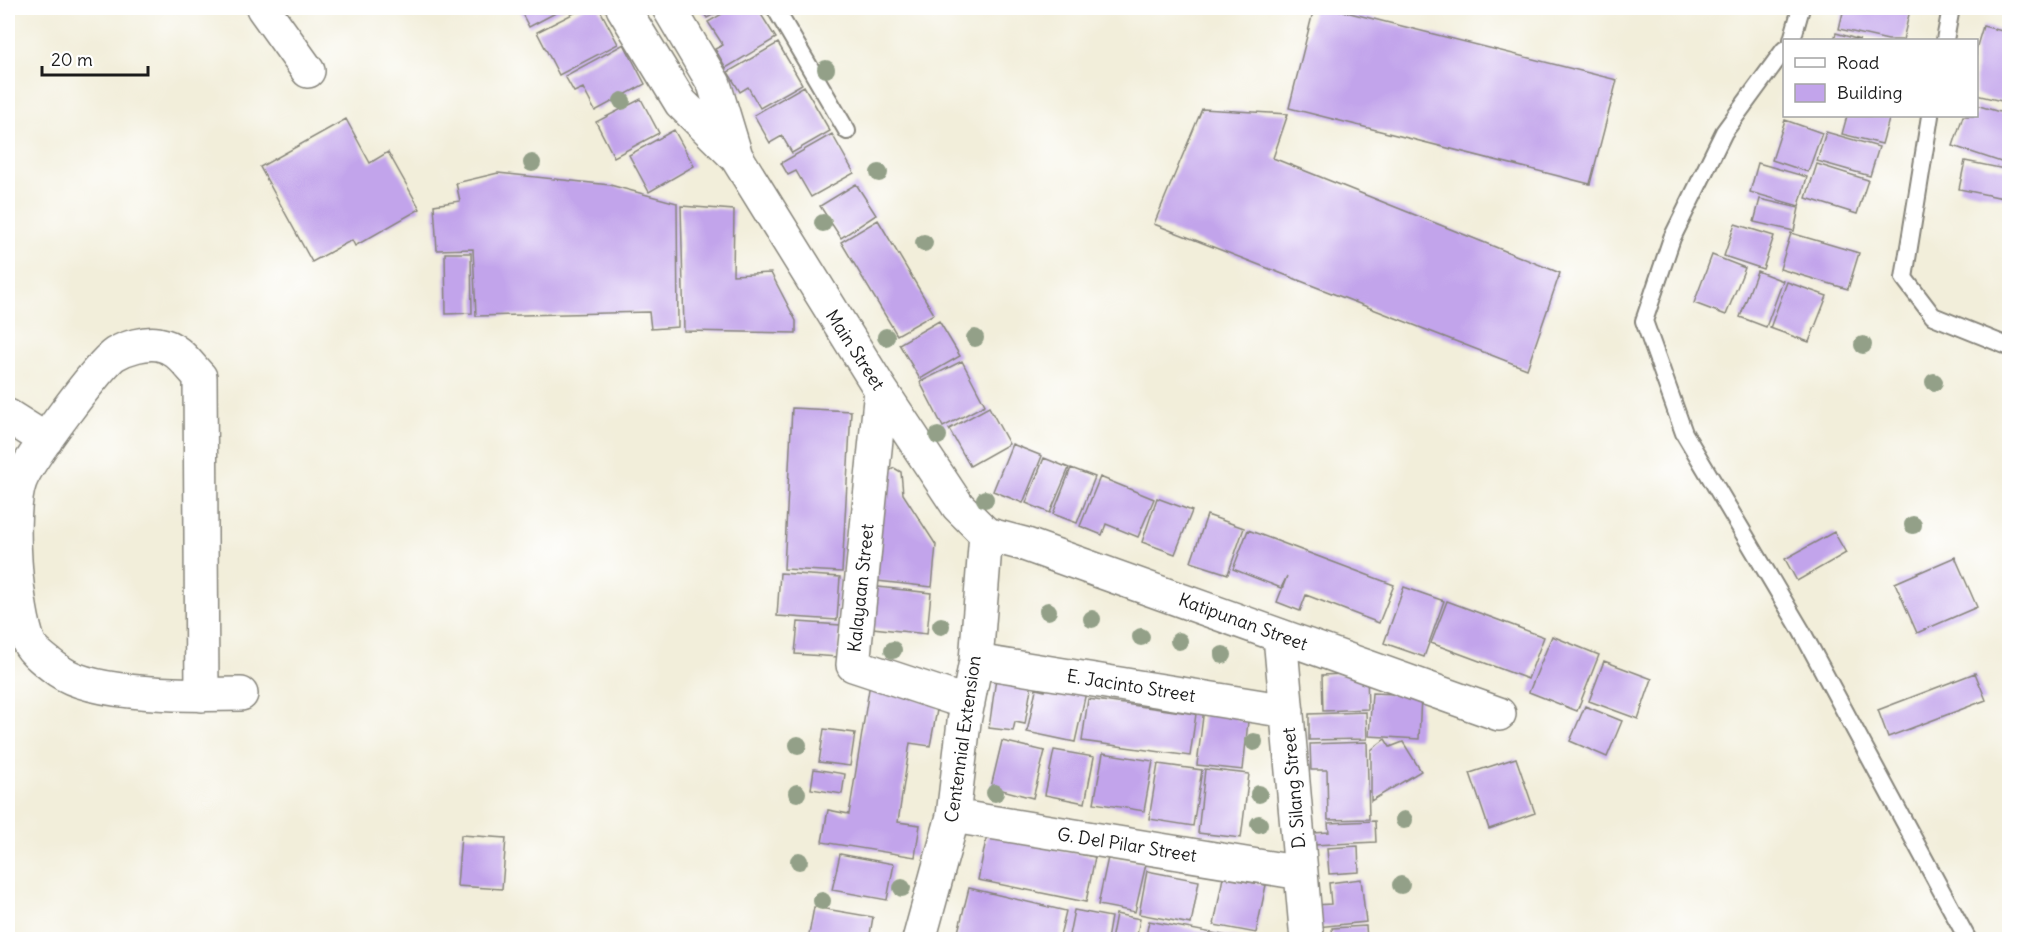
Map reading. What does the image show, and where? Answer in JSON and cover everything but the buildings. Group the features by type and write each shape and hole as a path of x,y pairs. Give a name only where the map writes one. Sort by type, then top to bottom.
{"street":[{"path":"263,8 308,71"},
{"name":"Main Street","path":"623,8 681,103 736,158 881,390 958,506 986,534"},
{"name":"Main Street","path":"669,8 714,84 736,158"},
{"path":"202,695 200,376 174,348 143,343 114,355 46,440 20,481 14,512 18,592 30,645 61,672 110,690 202,695 242,694"},
{"name":"Kalayaan Street","path":"881,390 853,665 968,702"},
{"path":"8,416 46,440"},
{"name":"Katipunan Street","path":"986,534 1024,544 1499,714"},
{"name":"Centennial Extension","path":"919,939 954,816 968,702 976,661 986,534"},
{"name":"D. Silang Street","path":"1280,636 1307,939"},
{"name":"E. Jacinto Street","path":"976,661 1287,711"},
{"name":"G. Del Pilar Street","path":"954,816 1301,873"}],"lane":[{"path":"775,8 847,131"},
{"path":"1792,39 1801,8"},
{"path":"1944,39 1951,8"},
{"path":"1783,53 1724,132 1672,238 1644,321 1684,433 1801,630 1968,939"},
{"path":"1930,117 1904,279 1933,316 2010,347"}]}
